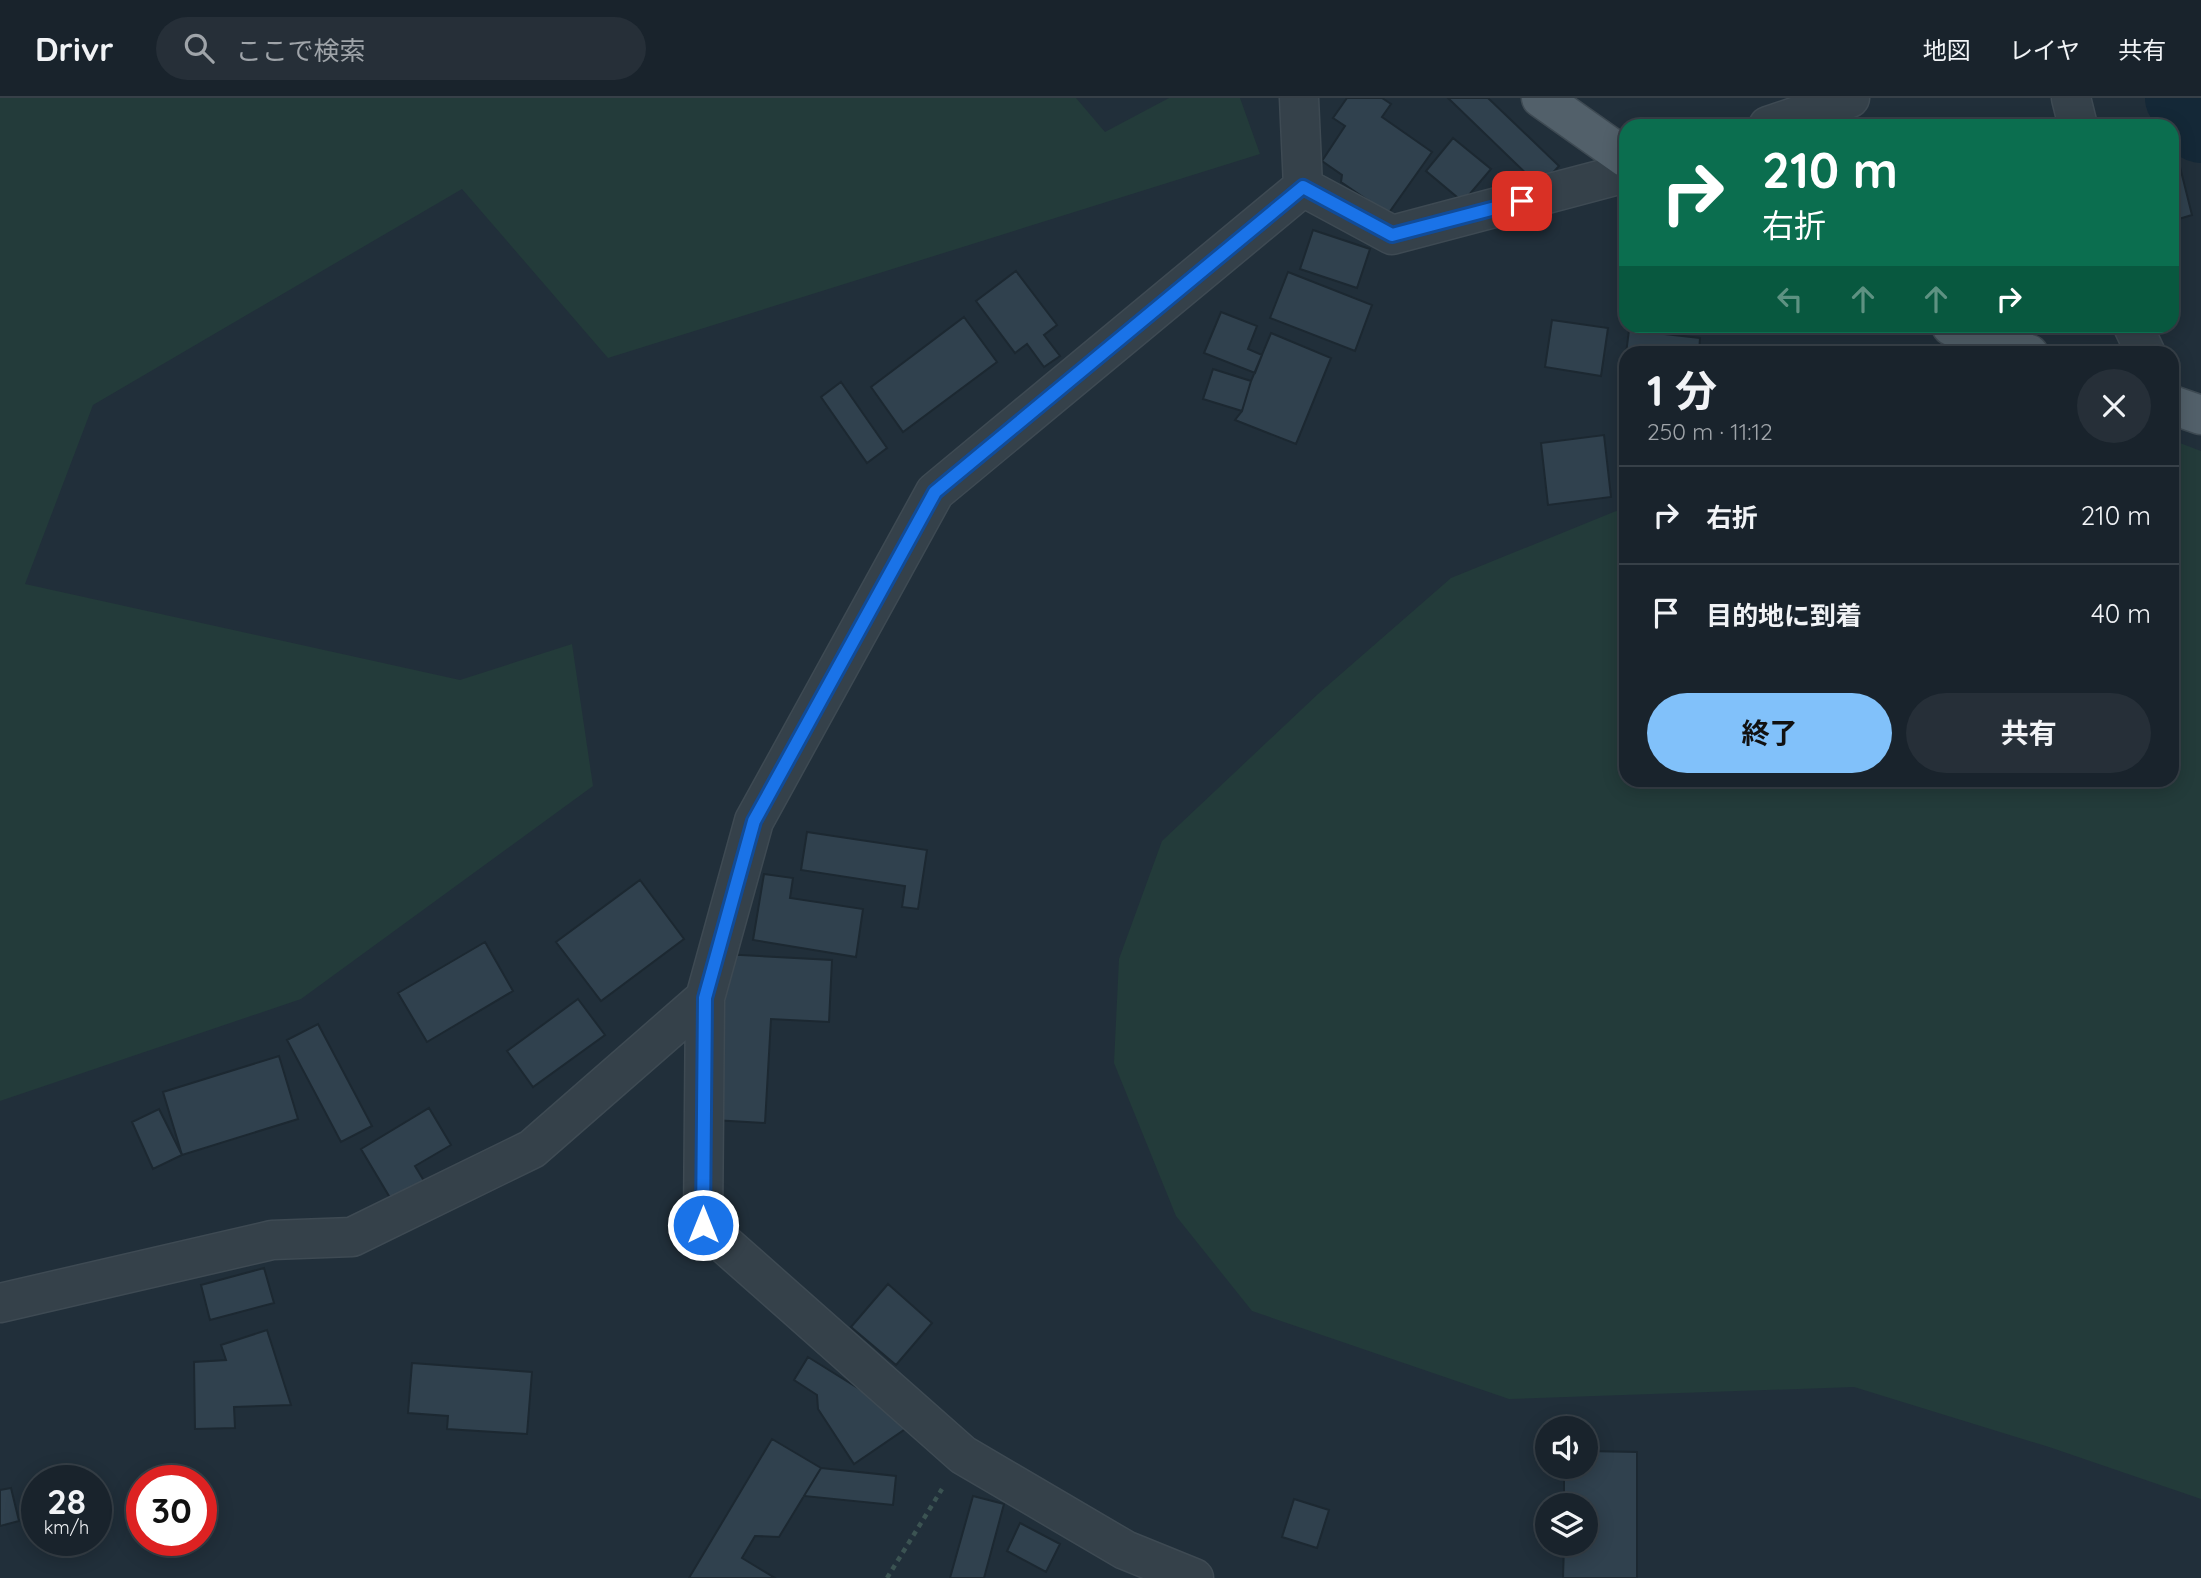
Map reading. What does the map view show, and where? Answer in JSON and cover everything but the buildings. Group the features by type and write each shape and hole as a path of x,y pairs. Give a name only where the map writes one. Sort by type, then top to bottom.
{"main road":[{"path":"1541,98 1619,153"},
{"path":"1970,333 2007,346"},
{"path":"2179,407 2201,415"}],"street":[{"path":"1299,98 1303,187"},
{"path":"1788,119 1850,98"},
{"path":"2071,98 2076,119"},
{"path":"1303,187 1392,235 1619,175"},
{"path":"1194,1578 1125,1550 963,1455 703,1225 705,998 754,821 935,492 1303,187"},
{"path":"0,1303 272,1240 352,1237 532,1150 705,998"}],"path":[{"path":"887,1578 963,1455"}],"green space":[{"path":"0,98 1076,98 1105,132 1169,98 1240,98 1260,154 608,358 462,189 93,405 25,584 460,680 572,644 593,786 301,999 0,1101"},
{"path":"2179,443 2201,451 2201,1499 2049,1447 1854,1387 1509,1399 1252,1311 1176,1216 1114,1063 1119,959 1162,841 1318,694 1451,578 1619,510 1619,787 2179,787"}],"waterway":[{"path":"2182,98 2201,126"}],"route":[{"path":"703,1225 705,998 754,821 935,492 1303,187 1392,235 1522,201"}]}
